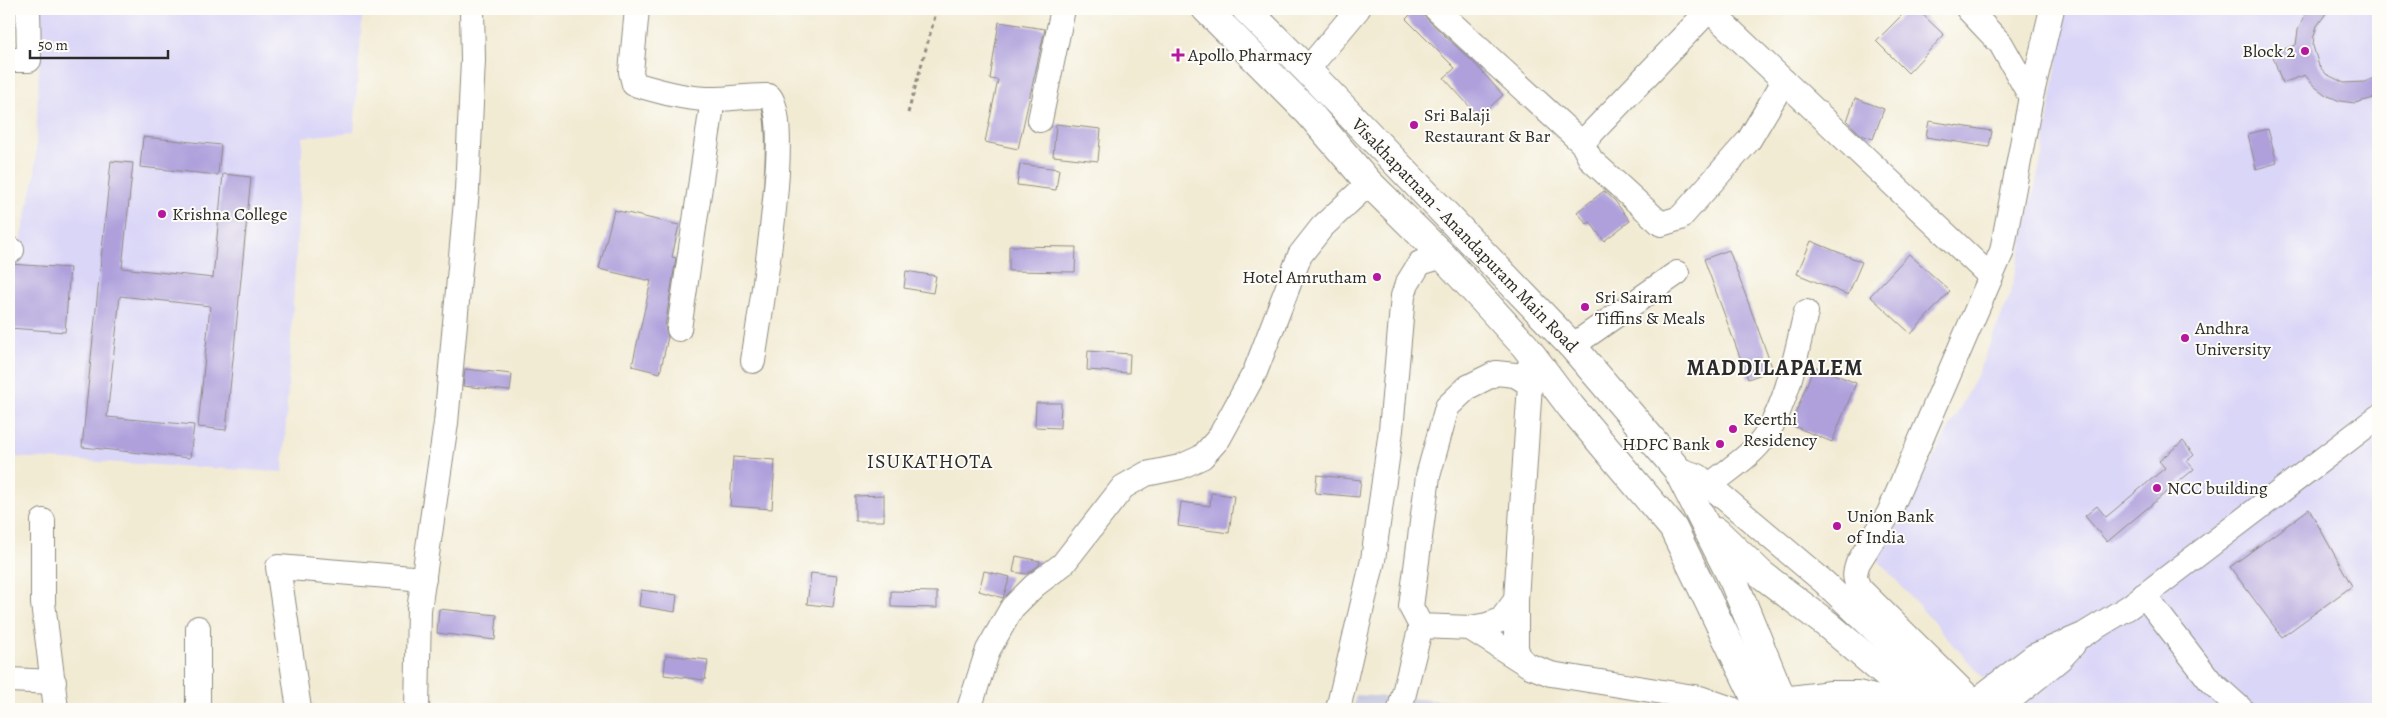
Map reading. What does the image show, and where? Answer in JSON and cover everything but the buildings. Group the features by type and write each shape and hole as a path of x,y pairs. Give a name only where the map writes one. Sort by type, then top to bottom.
{"main road":[{"name":"Visakhapatnam - Anandapuram Main Road","path":"1206,9 1309,113 1370,183 1443,256 1526,346 1571,407 1673,528 1752,690 1757,707"},
{"name":"Visakhapatnam - Anandapuram Main Road","path":"1246,9 1572,346 1677,469 1734,582 1757,707"},
{"path":"1704,521 1762,574 1828,625 1927,709"},
{"path":"1757,707 1831,694 1858,695 1915,709"}],"street":[{"path":"9,60 29,60 28,9"},
{"path":"417,709 419,610 446,423 467,190 473,60 472,9"},
{"path":"637,9 631,72 634,84 679,96 713,99 769,96 776,108 778,128 775,192 753,361"},
{"path":"1040,120 1063,9"},
{"path":"1307,70 1358,9"},
{"path":"1436,9 1582,143 1591,160 1661,224 1680,218 1749,140 1784,81"},
{"path":"1582,143 1709,9 1991,277"},
{"path":"1968,9 2001,44 2031,97"},
{"path":"1971,708 1860,589 1854,578 1858,562 1889,513 2002,251 2031,97 2052,9"},
{"path":"679,329 713,99"},
{"path":"969,709 988,650 1012,608 1034,586 1063,564 1123,487 1146,474 1180,468 1202,457 1219,438 1255,372 1300,255 1322,227 1370,183"},
{"path":"1338,709 1373,560 1391,430 1403,296 1407,284 1420,263 1443,256"},
{"path":"1572,346 1677,273"},
{"path":"1710,485 1749,454 1766,436 1783,402 1806,312"},
{"path":"1520,658 1516,648 1516,600 1530,384 1526,346"},
{"path":"1400,709 1421,626 1411,606 1428,476 1447,407 1468,387 1496,372 1515,376 1530,384"},
{"path":"1971,708 2034,656 2083,635 2144,595 2378,417"},
{"path":"1677,469 1698,476 1801,561 1949,701 1971,708"},
{"path":"43,521 43,603 56,709"},
{"path":"299,709 278,567 424,579"},
{"path":"2144,595 2211,682 2240,709"},
{"path":"1421,626 1470,628 1501,620 1516,600"},
{"path":"198,628 198,709"},
{"path":"1470,628 1530,666 1551,674 1757,707"},
{"path":"1999,709 2060,659 2083,635"},
{"path":"9,680 54,682"}],"path":[{"path":"908,113 937,9"}],"shaded area":[{"name":"Krishna College","path":"41,9 363,9 354,132 303,137 283,472 9,457 9,260 17,254 35,175"},
{"name":"Andhra University","path":"2065,9 2378,9 2378,709 2007,709 1986,681 1878,560 1975,380 2010,295 2043,151"},
{"path":"1356,695 1576,709 1353,709"}],"place":[{"name":"Block 2","path":"2305,51"},
{"name":"Apollo Pharmacy","path":"1178,55"},
{"name":"Sri Balaji Restaurant & Bar","path":"1414,125"},
{"name":"Krishna College","path":"162,214"},
{"name":"Hotel Amrutham","path":"1377,277"},
{"name":"Sri Sairam Tiffins & Meals","path":"1585,307"},
{"name":"Andhra University","path":"2185,338"},
{"name":"Keerthi Residency","path":"1733,429"},
{"name":"HDFC Bank","path":"1720,444"},
{"name":"NCC building","path":"2157,488"},
{"name":"Union Bank of India","path":"1837,526"}],"district":[{"name":"MADDILAPALEM","path":"1775,368"},
{"name":"ISUKATHOTA","path":"930,461"}]}
